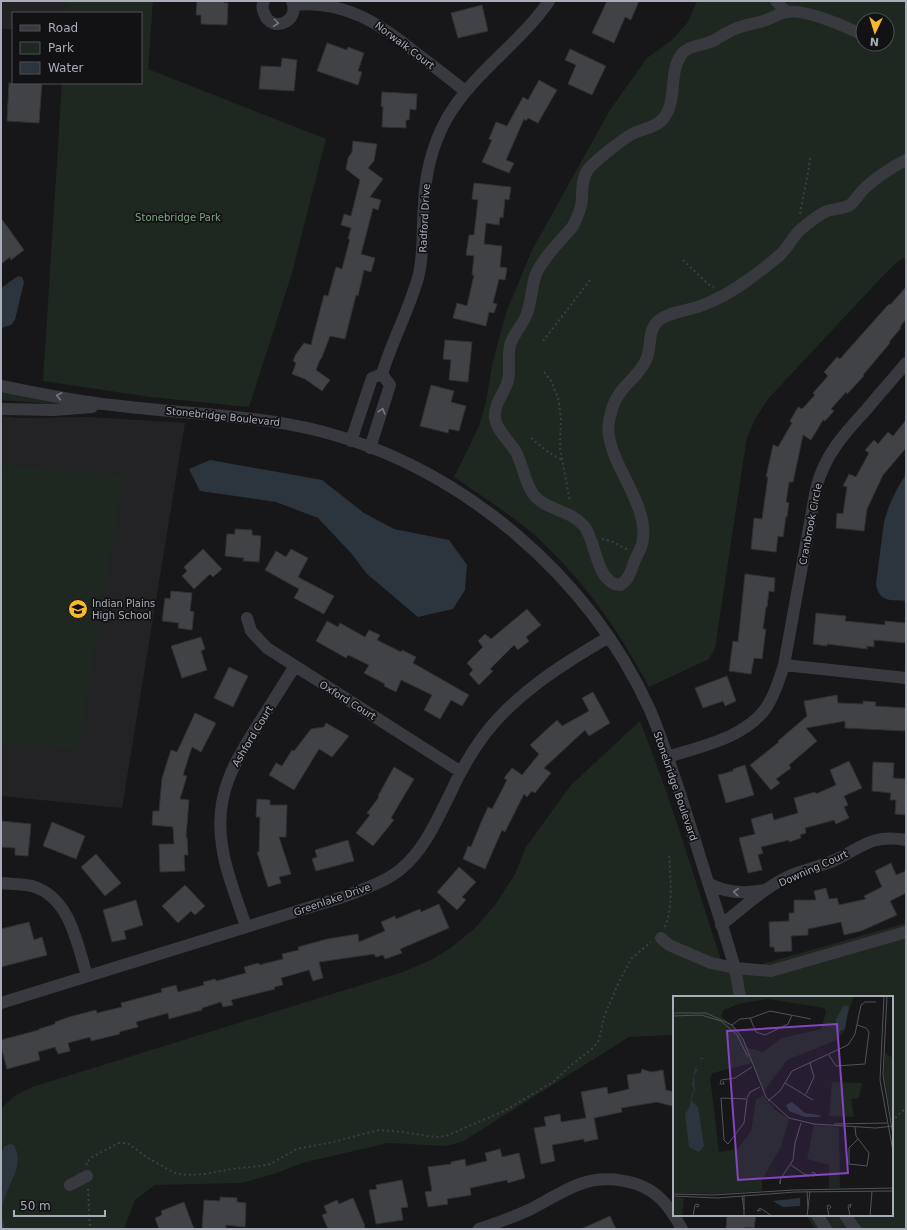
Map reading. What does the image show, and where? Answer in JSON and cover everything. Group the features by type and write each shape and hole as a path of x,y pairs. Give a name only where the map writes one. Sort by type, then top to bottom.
{"street":[{"name":"Norwalk Court","path":"264,1 262,10 265,17 270,22 275,24 283,24 289,20 293,14 293,3 319,3 343,8 362,15 378,23 392,33 465,91"},
{"name":"Radford Drive","path":"351,441 372,378 382,374 418,275 423,246 425,189 432,153 446,121 465,91 529,27 549,1"},
{"path":"776,1 786,12"},
{"path":"855,31 840,24 820,18 801,13 786,12 766,20 739,27 712,41 690,48 681,55 676,64 673,74 672,95 668,112 662,120 655,125 633,133 622,140 595,162 588,170 584,178 579,213 573,226 543,262 536,274 526,315 511,342 507,384 498,401 495,417 496,423 517,454 527,483 533,494 546,505 566,512 580,523 610,583 620,585 630,576 642,543 643,534 638,507 627,480 615,459 609,436 612,407 622,388 642,369 648,357 652,328 665,316 702,306 724,295 748,280 781,254 798,231 825,212 850,205 866,187 890,168 906,160"},
{"name":"Cranbrook Circle","path":"668,756 725,738 756,720 766,708 776,689 784,665 816,489 823,466 831,451 843,435 906,363"},
{"path":"370,448 390,385 382,374"},
{"name":"Stonebridge Boulevard","path":"1,386 112,405 248,418 291,424 323,432 370,448 421,470 476,504 512,531 547,564 580,599 609,637 630,672 649,710 668,756 735,968 740,996"},
{"name":"Stonebridge Boulevard","path":"1,409 54,410 112,405"},
{"name":"Oxford Court","path":"247,618 251,631 267,648 461,772"},
{"name":"Greenlake Drive","path":"1,1003 346,896 374,884 401,869 417,852 428,837 461,772 482,738 507,710 538,683 572,659 609,637"},
{"path":"784,665 906,678"},
{"name":"Ashford Court","path":"246,927 224,856 220,832 221,809 225,788 236,762 295,666"},
{"name":"Downing Court","path":"721,925 766,890 794,874 835,860 863,844 874,840 891,838 906,840"},
{"path":"1,883 30,886 55,899 63,909 70,924 88,976"},
{"name":"Downing Court","path":"708,883 716,888 725,890 754,892 766,890"},
{"path":"661,938 669,945 711,963 735,968 771,971 906,932"},
{"path":"737,984 746,993 747,996"},
{"path":"70,1185 87,1176"},
{"path":"479,1229 531,1209 580,1184 596,1181 634,1183 650,1190 660,1198 673,1214"},
{"path":"674,1216 682,1229"},
{"path":"817,1216 826,1229"},
{"path":"846,1216 855,1229"}],"path":[{"path":"798,231 810,158"},
{"path":"683,260 708,284 718,289 724,295"},
{"path":"543,340 591,280"},
{"path":"544,372 551,381 558,398 561,418 560,448 562,460 570,503 580,523 596,536 638,553"},
{"path":"531,438 548,452 562,460"},
{"path":"90,1229 86,1163 92,1157 119,1143 127,1143 150,1160 178,1174 204,1174 261,1166 270,1164 297,1148 333,1142 379,1130 438,1137 446,1136 504,1111 553,1082 593,1048 599,1040 607,1006 631,959 648,943 661,938 669,912 669,853"},
{"path":"893,1121 906,1108"}],"shaded area":[{"path":"1,1 67,1 66,12 12,12 12,29 1,29"},
{"name":"Indian Plains High School","path":"1,416 19,418 90,417 185,423 122,808 1,796"}],"green space":[{"name":"Stonebridge Park","path":"67,1 153,1 148,69 326,139 292,273 249,407 150,397 43,381 62,84 142,84 142,12 66,12"},
{"path":"697,1 906,1 906,257 897,262 879,280 768,399 756,418 747,437 715,648 709,659 649,687 625,644 597,604 566,567 531,532 454,477 479,426 486,402 492,365 506,313 532,250 610,110 647,58 672,40 688,22"},
{"path":"1,391 66,399 66,405 1,400"},
{"path":"1,465 124,475 78,750 1,743"},
{"path":"640,721 672,810 721,960 755,966 906,923 906,1229 815,1229 807,1216 893,1216 893,996 673,996 673,1037 670,1035 629,1037 462,1142 445,1146 388,1143 302,1163 277,1173 242,1183 155,1185 135,1200 124,1229 1,1229 1,1109 14,1096 32,1087 403,972 431,960 452,947 474,929 495,905 515,874 526,847 571,785"}],"water":[{"path":"18,276 22,277 24,282 15,320 11,325 1,328 1,288"},
{"path":"210,460 322,480 364,513 394,529 449,540 467,565 465,590 453,609 418,617 367,574 351,553 318,518 276,502 200,491 189,469"},
{"path":"906,474 906,601 890,600 886,599 880,594 877,590 876,584 884,522 889,506"},
{"path":"10,1144 14,1145 18,1160 17,1168 2,1207 5,1229 1,1229 1,1153 5,1146"}],"building":[{"path":"197,1 224,1 224,3 228,3 227,25 201,24 201,15 196,15"},
{"path":"607,1 639,1 631,20 625,17 614,43 592,33"},
{"path":"482,5 488,31 458,38 451,13"},
{"path":"327,43 347,50 348,47 364,53 358,71 362,72 358,85 317,71"},
{"path":"570,49 606,66 592,95 568,84 576,65 565,60"},
{"path":"282,58 297,60 294,91 259,89 261,66 281,67"},
{"path":"539,80 557,90 538,123 528,118 526,121 524,119 506,160 514,163 509,173 482,162 492,140 489,139 496,122 507,126 523,97 528,100"},
{"path":"9,83 42,84 39,123 7,121"},
{"path":"382,92 417,94 416,110 410,109 409,120 406,120 406,128 382,127"},
{"path":"353,141 377,144 374,161 368,168 383,179 370,197 381,200 378,210 373,208 361,254 375,258 371,272 364,270 345,339 330,336 319,362 316,370 330,380 322,391 305,379 292,374 296,363 293,361 304,343 311,345 324,295 328,296 336,267 342,269 350,239 348,239 351,228 341,225 344,214 351,216 360,180 346,169 348,158 352,152"},
{"path":"474,183 511,187 509,200 505,199 503,218 500,217 499,225 486,223 484,244 502,246 500,267 507,268 505,280 499,279 493,303 497,304 494,313 489,312 486,326 453,318 457,303 467,306 474,275 472,275 474,256 466,255 469,235 474,235 478,200 472,199"},
{"path":"1,218 24,250 11,260 10,257 1,264"},
{"path":"906,287 906,319 900,327 901,328 863,375 864,376 847,394 846,392 831,409 834,411 825,421 823,420 811,440 803,435 793,482 789,482 786,502 789,503 783,537 778,536 776,552 751,549 754,518 762,519 768,477 766,477 773,445 778,447 792,423 790,421 798,407 802,409 815,395 813,393 828,376 824,372 837,357 840,359"},
{"path":"445,340 472,342 468,382 449,380 451,360 443,359"},
{"path":"431,385 454,391 451,402 466,406 459,431 449,429 448,433 420,426"},
{"path":"906,420 906,448 883,475 867,509 864,531 836,528 837,513 843,514 847,487 843,486 849,474 856,477 869,453 865,450 874,440 878,444 888,432 893,436"},
{"path":"235,529 252,530 252,535 261,536 259,562 243,561 244,558 225,556 227,534 235,534"},
{"path":"203,549 222,569 213,577 210,574 194,589 182,576 187,571 184,567"},
{"path":"291,549 308,558 298,577 334,596 324,614 294,598 299,589 265,570 276,551 286,557"},
{"path":"745,574 775,578 774,592 769,591 766,607 763,629 766,629 762,659 754,658 751,674 729,671 733,641 738,642"},
{"path":"171,591 192,593 190,611 194,612 192,630 178,628 179,623 162,621 165,598 170,599"},
{"path":"527,609 541,625 526,637 529,641 518,650 514,645 490,669 493,671 479,685 469,674 473,670 467,663 483,647 478,641 485,634 491,639"},
{"path":"816,613 846,616 845,621 885,625 885,621 906,623 906,643 874,640 874,647 867,646 867,649 827,644 827,646 813,644"},
{"path":"327,621 338,627 340,623 365,637 369,630 380,635 377,640 401,652 402,650 416,657 413,663 469,695 462,706 451,700 440,719 424,710 432,695 401,680 396,692 384,686 385,684 364,673 369,665 348,655 346,658 316,641"},
{"path":"201,637 205,649 201,651 207,670 182,678 171,646"},
{"path":"229,667 248,676 233,707 214,698"},
{"path":"727,676 736,701 725,706 723,701 703,708 695,688"},
{"path":"593,692 610,723 589,736 585,730 544,768 551,773 535,793 532,791 527,797 524,794 505,832 502,830 485,869 463,859 468,846 471,847 488,807 492,809 507,780 504,778 512,768 522,775 539,754 530,745 557,720 562,726 589,711 582,698"},
{"path":"837,695 838,703 863,704 863,701 876,702 875,706 906,708 906,731 845,728 845,721 806,728 817,741 789,765 791,768 776,779 780,783 771,790 750,765 779,742 778,741 807,716 804,701"},
{"path":"195,713 216,723 201,752 192,747 183,775 187,776 180,799 189,800 186,837 188,855 184,855 185,871 160,872 159,844 174,844 173,827 152,825 153,811 159,811 162,778 171,750 177,752"},
{"path":"326,723 349,736 332,757 319,749 294,790 269,775 276,763 282,766 292,750 294,751 311,729 324,727"},
{"path":"849,761 862,788 844,796 848,805 844,807 849,818 836,824 834,820 805,828 806,833 800,835 801,838 789,842 789,840 761,847 763,853 758,855 762,870 748,873 739,838 755,834 751,819 772,813 774,820 798,813 794,798 815,792 816,794 836,785 830,770"},
{"path":"873,762 894,763 893,778 906,779 906,815 895,814 896,800 890,800 891,793 872,791"},
{"path":"745,765 754,795 726,803 718,775 733,771 733,769"},
{"path":"394,767 414,779 391,818 394,820 373,846 356,833 370,815 367,813 379,797 378,796"},
{"path":"257,799 270,800 270,805 287,805 286,837 279,837 291,874 279,877 281,883 268,887 257,852 259,852 260,817 256,817"},
{"path":"1,821 31,824 28,856 15,855 15,848 1,847"},
{"path":"52,822 85,836 76,859 43,846"},
{"path":"348,840 354,861 316,871 312,859 317,857 315,850"},
{"path":"96,854 121,883 105,896 81,867"},
{"path":"891,863 896,875 906,871 906,893 890,901 897,915 861,931 844,935 841,922 808,929 808,935 791,936 792,951 775,952 774,947 770,947 769,922 789,921 789,913 794,913 794,900 816,900 814,891 826,888 829,899 837,898 839,905 866,899 864,896 882,887 875,871"},
{"path":"459,867 476,882 462,897 466,900 457,910 437,892"},
{"path":"185,885 205,906 195,915 191,911 178,923 162,906"},
{"path":"136,900 143,925 124,931 126,939 112,942 103,910"},
{"path":"439,904 449,928 400,949 402,953 385,959 383,955 376,957 374,954 319,962 323,978 313,981 309,970 281,978 283,985 274,987 275,989 231,1000 233,1005 223,1007 221,1002 202,1008 202,1010 169,1019 168,1013 136,1022 138,1027 119,1032 120,1034 91,1041 90,1037 68,1043 70,1051 58,1054 55,1047 38,1052 40,1060 7,1069 1,1047 1,1040 39,1030 69,1017 96,1010 97,1013 122,1007 121,1003 162,992 161,989 176,985 178,992 204,985 203,982 215,979 216,981 246,973 244,967 283,959 282,954 299,950 298,947 327,939 358,934 359,942 385,931 381,922 395,916 396,919 420,909 421,912"},
{"path":"29,922 34,940 42,937 47,955 1,967 1,929"},
{"path":"642,1069 651,1072 663,1070 666,1090 673,1092 672,1106 657,1102 621,1108 622,1112 594,1118 598,1139 584,1142 584,1139 552,1145 555,1161 541,1164 534,1128 546,1126 544,1117 560,1114 561,1122 586,1118 581,1092 607,1087 608,1094 629,1089 627,1075 641,1073"},
{"path":"500,1149 502,1157 519,1153 525,1178 508,1183 507,1180 470,1188 471,1195 447,1199 448,1204 428,1207 425,1192 432,1191 428,1167 451,1164 451,1162 465,1159 466,1166 487,1161 485,1153"},
{"path":"402,1180 408,1207 401,1208 403,1220 376,1224 369,1190 377,1189 376,1185"},
{"path":"220,1197 237,1198 237,1202 246,1203 245,1227 226,1225 226,1229 202,1229 204,1200 220,1201"},
{"path":"353,1198 365,1229 328,1229 322,1215 327,1213 324,1206 337,1200 339,1204"},
{"path":"184,1202 194,1229 159,1229 155,1218 162,1215 161,1211"},
{"path":"610,1216 616,1229 581,1229"},
{"path":"727,1216 756,1216 754,1228 745,1227 745,1229 726,1229"}],"place":[{"name":"Indian Plains High School","path":"78,609"}]}
